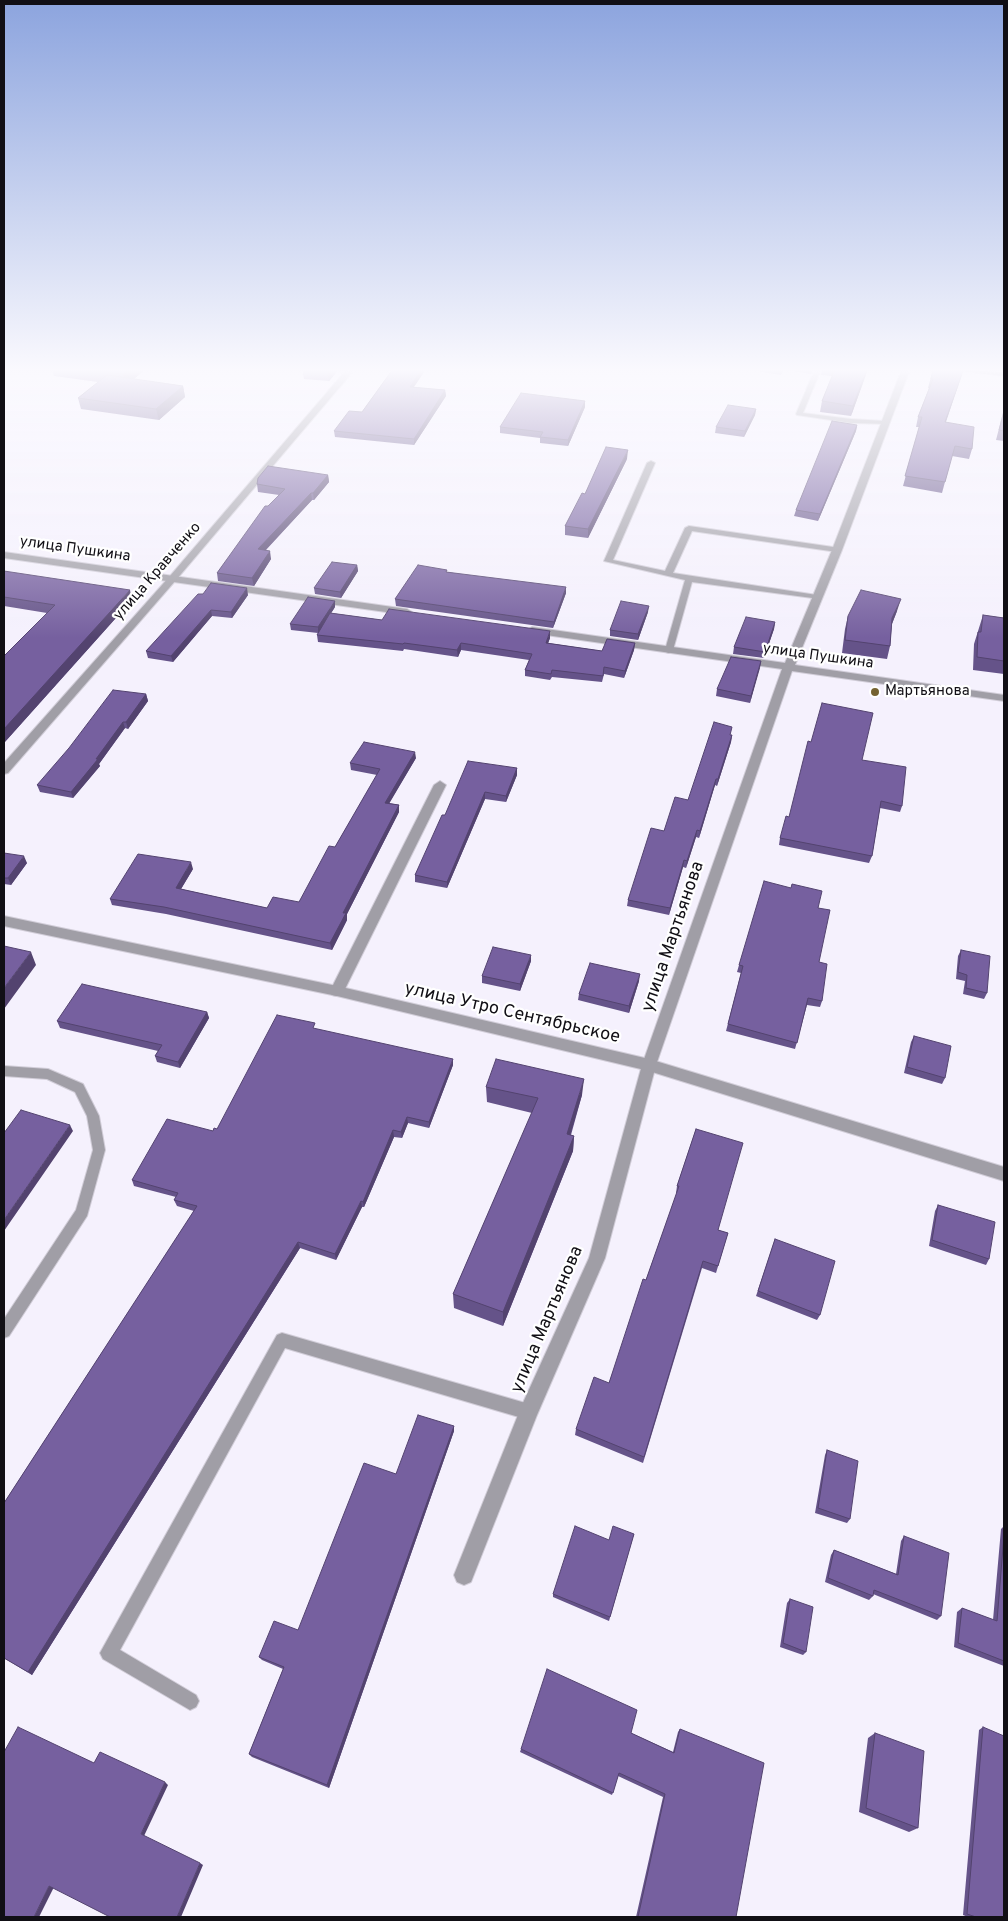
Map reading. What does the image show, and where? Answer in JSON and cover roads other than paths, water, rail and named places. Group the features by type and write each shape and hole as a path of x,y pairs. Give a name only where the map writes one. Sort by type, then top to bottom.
{"street":[{"name":"улица Кравченко","path":"4,770 173,578 275,459"},
{"name":"улица Мартьянова","path":"464,1575 529,1412 597,1258 649,1065 788,668 871,459"},
{"name":"улица Пушкина","path":"4,556 416,613"},
{"name":"улица Пушкина","path":"523,629 1004,698"},
{"path":"337,991 440,785"},
{"name":"улица Утро Сентябрьское","path":"4,921 337,991 649,1065 1004,1174"}],"lane":[{"path":"651,462 608,561 689,579 817,597"},
{"path":"668,574 689,528 836,550"},
{"path":"669,650 689,579"},
{"path":"4,1071 48,1074 79,1088 93,1116 99,1150 82,1212 4,1331"},
{"path":"190,1702 109,1653 282,1340 529,1412"}],"place":[{"name":"Мартьянова","path":"875,692"}]}
